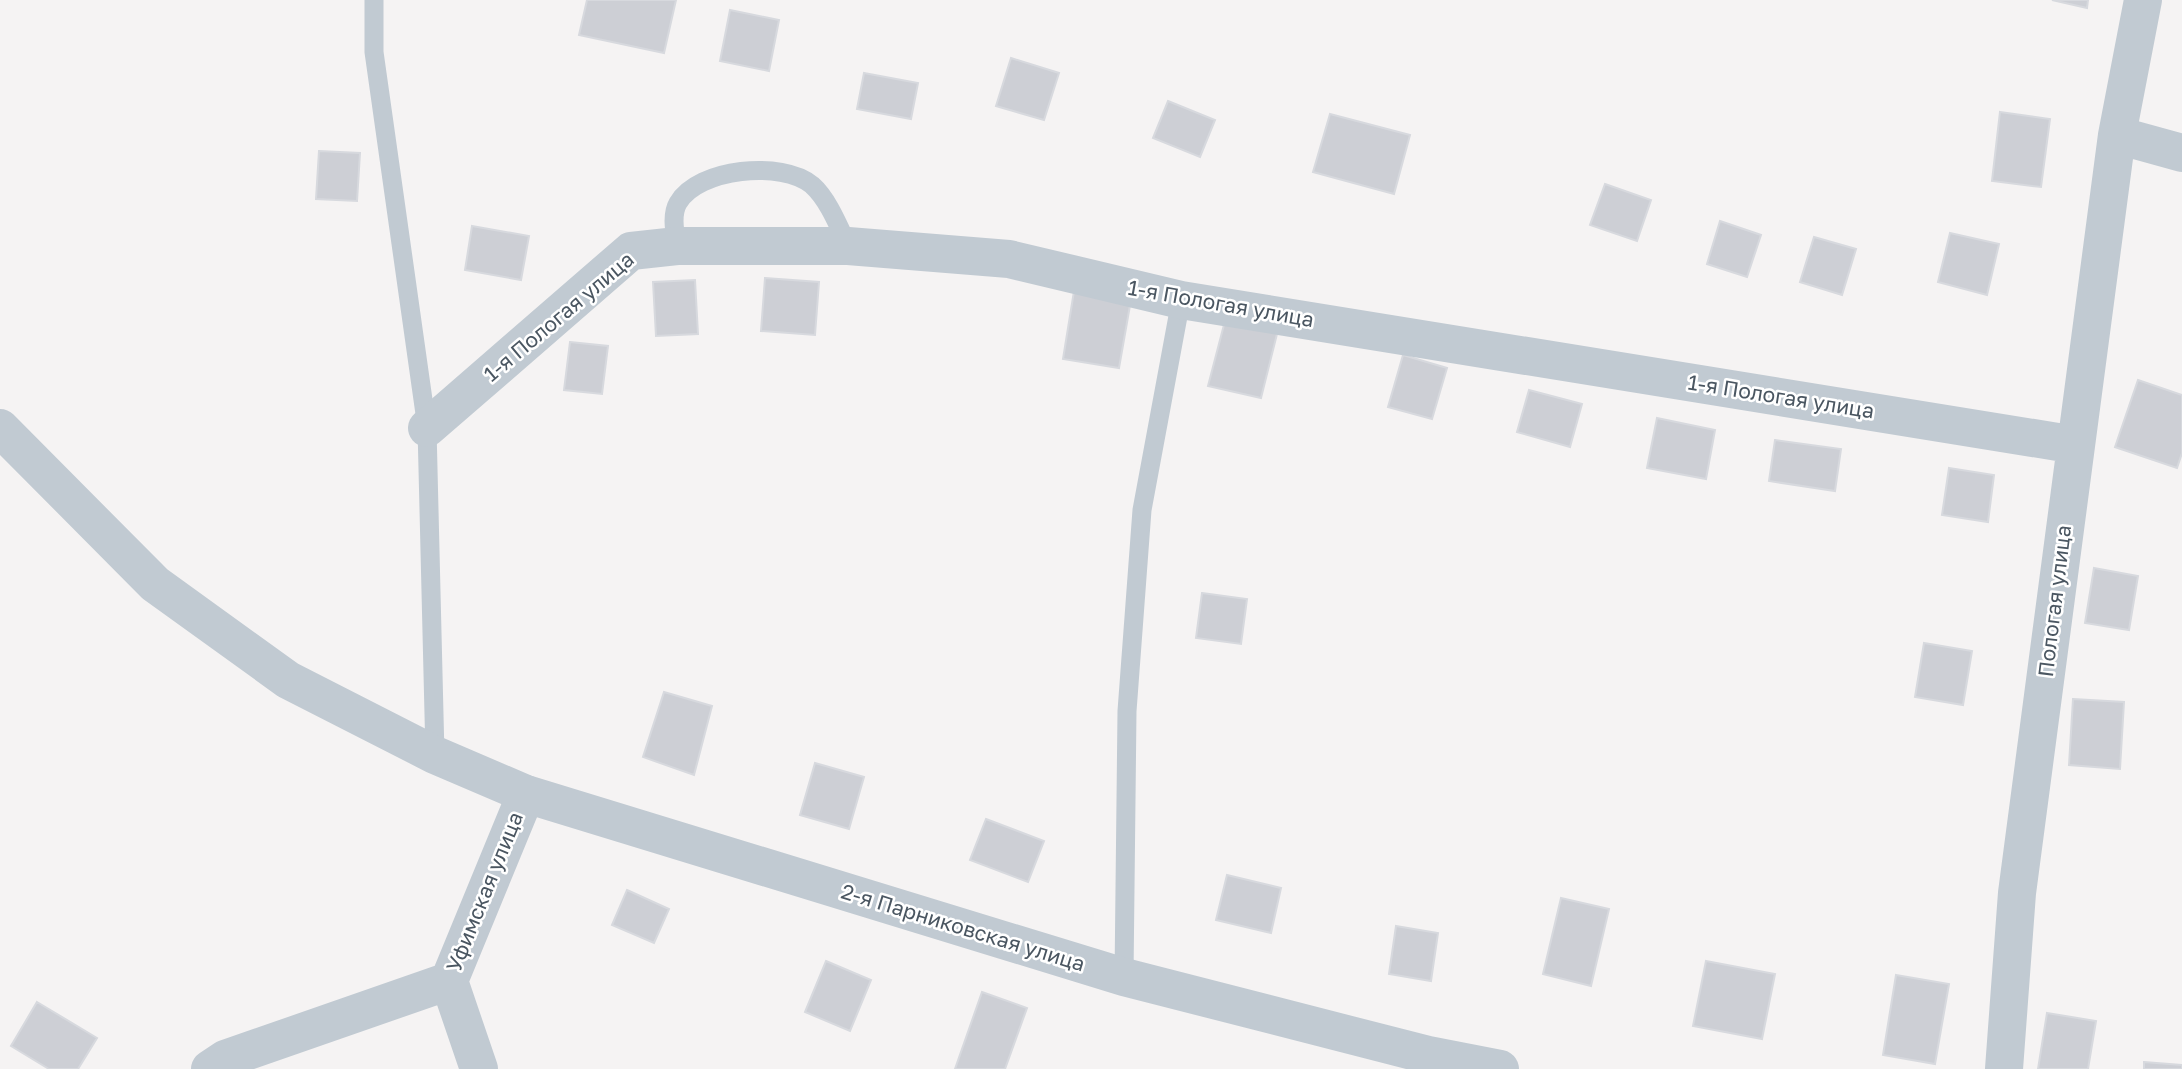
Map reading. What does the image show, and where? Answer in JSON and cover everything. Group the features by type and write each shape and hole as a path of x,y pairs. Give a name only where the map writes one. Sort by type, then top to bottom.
{"street":[{"name":"Пологая улица","path":"2004,1069 2017,892 2118,135 2143,0"},
{"path":"2118,135 2182,153"},
{"name":"1-я Пологая улица","path":"427,428 631,251 677,246 848,246 1009,259 1181,300 2076,445"},
{"name":"2-я Парниковская улица","path":"0,428 155,584 288,680 435,755 526,794 1124,978 1428,1055 1500,1069"},
{"name":"Уфимская улица","path":"479,1069 449,981 526,794"},
{"path":"209,1069 225,1059 449,981"}],"lane":[{"path":"374,0 374,52 427,428 435,755"},
{"path":"677,246 674,229 678,204 699,182 744,171 781,171 812,185 834,215 848,246"},
{"path":"1124,978 1127,711 1142,510 1181,300"}],"building":[{"path":"587,0 676,0 664,53 579,35"},
{"path":"2052,0 2088,0 2087,8"},
{"path":"730,10 779,20 769,71 720,61"},
{"path":"1011,58 1059,73 1044,120 996,106"},
{"path":"864,73 918,83 911,119 857,109"},
{"path":"1168,101 1215,120 1200,157 1153,138"},
{"path":"2000,112 2050,119 2041,187 1992,181"},
{"path":"1330,114 1410,135 1394,194 1313,172"},
{"path":"319,151 360,153 357,201 316,199"},
{"path":"1605,184 1651,200 1637,241 1590,225"},
{"path":"1720,221 1761,235 1747,277 1707,264"},
{"path":"472,226 529,236 521,280 465,270"},
{"path":"1950,233 1999,244 1987,295 1938,282"},
{"path":"1814,237 1856,249 1842,295 1800,282"},
{"path":"765,278 819,282 815,335 761,331"},
{"path":"695,280 698,334 656,336 653,282"},
{"path":"1075,285 1132,294 1119,368 1063,359"},
{"path":"1226,317 1278,330 1261,398 1208,386"},
{"path":"570,342 608,346 602,394 564,390"},
{"path":"1403,355 1447,368 1432,419 1388,407"},
{"path":"2138,380 2182,395 2182,453 2177,468 2115,447"},
{"path":"1529,390 1582,404 1570,447 1517,432"},
{"path":"1657,418 1715,430 1706,479 1647,468"},
{"path":"1775,440 1841,449 1835,491 1769,481"},
{"path":"1949,468 1994,475 1988,522 1942,515"},
{"path":"2094,568 2138,576 2129,630 2085,623"},
{"path":"1202,593 1247,599 1241,644 1196,638"},
{"path":"1924,643 1972,651 1963,705 1915,697"},
{"path":"664,692 712,706 694,775 643,757"},
{"path":"2073,699 2124,702 2120,769 2069,765"},
{"path":"815,763 864,777 849,829 800,815"},
{"path":"986,819 1044,841 1028,882 970,860"},
{"path":"1227,875 1281,888 1271,933 1216,920"},
{"path":"627,890 669,909 654,943 612,925"},
{"path":"1561,898 1609,909 1591,986 1543,974"},
{"path":"1396,926 1438,933 1431,981 1389,974"},
{"path":"826,961 871,980 850,1031 805,1012"},
{"path":"1706,961 1775,974 1762,1039 1693,1026"},
{"path":"1896,975 1949,984 1935,1064 1883,1055"},
{"path":"982,992 1027,1008 1005,1069 955,1069"},
{"path":"37,1002 97,1038 78,1069 49,1069 11,1046"},
{"path":"2047,1013 2096,1021 2088,1069 2038,1069"},
{"path":"2144,1062 2182,1065 2182,1069 2144,1069"}]}
